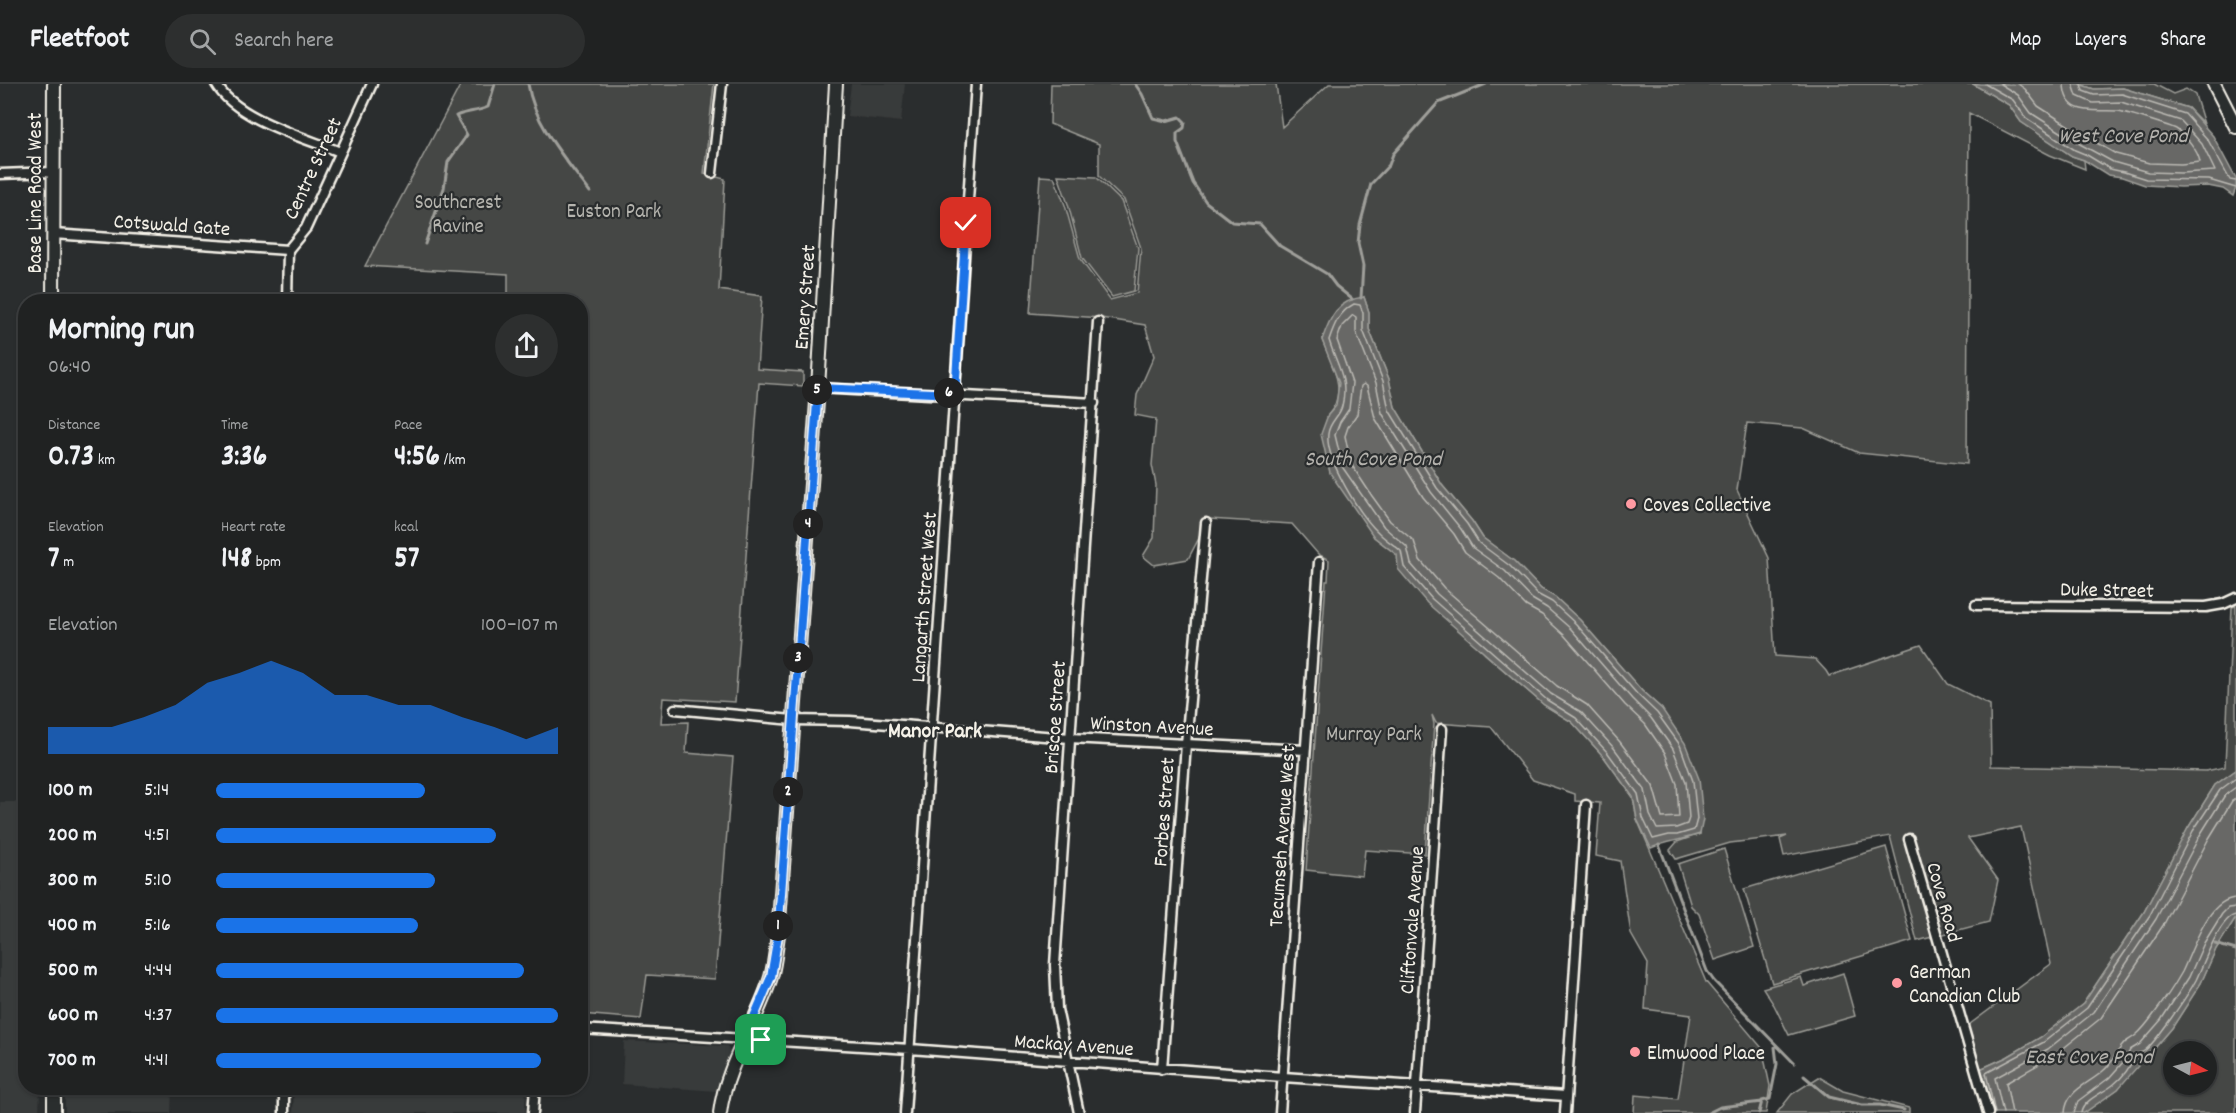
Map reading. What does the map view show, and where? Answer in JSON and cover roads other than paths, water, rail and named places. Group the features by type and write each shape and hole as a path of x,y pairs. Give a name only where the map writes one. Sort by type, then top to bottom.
{"street":[{"name":"Base Line Road West","path":"53,294 54,84"},
{"path":"216,84 220,92 239,109 339,152"},
{"name":"Centre Street","path":"287,294 288,250 306,228 372,84"},
{"path":"712,173 722,84"},
{"name":"Emery Street","path":"720,1113 730,1073 771,977 775,955 818,388 836,84"},
{"name":"Langarth Street West","path":"905,1113 976,84"},
{"path":"2214,84 2236,126"},
{"path":"0,174 53,172"},
{"name":"Cotswald Gate","path":"53,234 288,250"},
{"name":"Briscoe Street","path":"1079,1113 1070,1062 1056,1009 1055,965 1098,322"},
{"path":"818,388 1094,403"},
{"name":"Forbes Street","path":"1162,1069 1186,744 1206,523"},
{"name":"Tecumseh Avenue West","path":"1280,1113 1319,562"},
{"name":"Duke Street","path":"1976,605 2196,608 2236,598"},
{"name":"Winston Avenue","path":"675,709 793,720 850,721 1070,738 1305,750"},
{"name":"Cliftonvale Avenue","path":"1415,1113 1442,729"},
{"path":"1565,1113 1586,805"},
{"name":"Cove Road","path":"1909,839 1988,1113"},
{"name":"Mackay Avenue","path":"588,1029 910,1049 1162,1069 1566,1096"},
{"path":"54,1095 54,1113"},
{"path":"284,1095 284,1113"},
{"path":"533,1113 534,1095"}],"water":[{"name":"West Cove Pond","path":"1973,84 2079,84 2094,89 2123,88 2188,108 2213,136 2236,179 2233,196 2223,189 2208,186 2145,185 2108,175 2084,160 2072,156 2021,122 2009,105"},
{"name":"South Cove Pond","path":"1364,297 1369,312 1369,329 1389,379 1395,407 1442,485 1483,538 1514,561 1541,589 1555,597 1580,620 1642,691 1662,709 1685,743 1699,779 1703,819 1700,834 1651,848 1637,819 1633,797 1604,757 1572,722 1544,705 1427,603 1398,569 1397,555 1374,537 1330,473 1321,434 1328,415 1336,406 1339,383 1322,340 1336,311 1347,302"},
{"name":"East Cove Pond","path":"2236,770 2236,917 2216,949 2201,983 2172,1028 2147,1057 2140,1059 2138,1066 2118,1089 2084,1113 1990,1113 1978,1070 2007,1057 2041,1037 2083,1004 2144,912 2188,828 2215,785"}],"waterway":[{"path":"425,244 444,188 448,162 467,135 456,116 488,107 495,84"},
{"path":"528,84 531,99 552,141 590,192"},
{"path":"1135,84 1153,118 1166,121 1180,117 1185,122 1184,128 1177,133 1177,142 1193,183 1206,202 1232,222 1260,224 1280,246 1327,274 1336,286 1352,299"},
{"path":"1361,298 1363,266 1358,243 1360,225 1371,184 1389,165 1393,154 1438,103 1486,84"},
{"path":"1659,845 1707,971 1794,1063"},
{"path":"2215,944 2236,950"},
{"path":"1759,1113 1762,1101 1770,1099 1777,1064 1775,1047"},
{"path":"1804,1076 1829,1097 1862,1105 1880,1105 1904,1110"},
{"path":"1708,1113 1720,1107 1762,1102"}],"place":[{"name":"Coves Collective","path":"1631,504"},
{"name":"German Canadian Club","path":"1897,983"},
{"name":"Elmwood Place","path":"1635,1052"}],"district":[{"name":"Manor Park","path":"935,729"}],"park label":[{"name":"Euston Park","path":"614,210"},
{"name":"Southcrest Ravine","path":"458,213"},
{"name":"Murray Park","path":"1374,733"}]}
